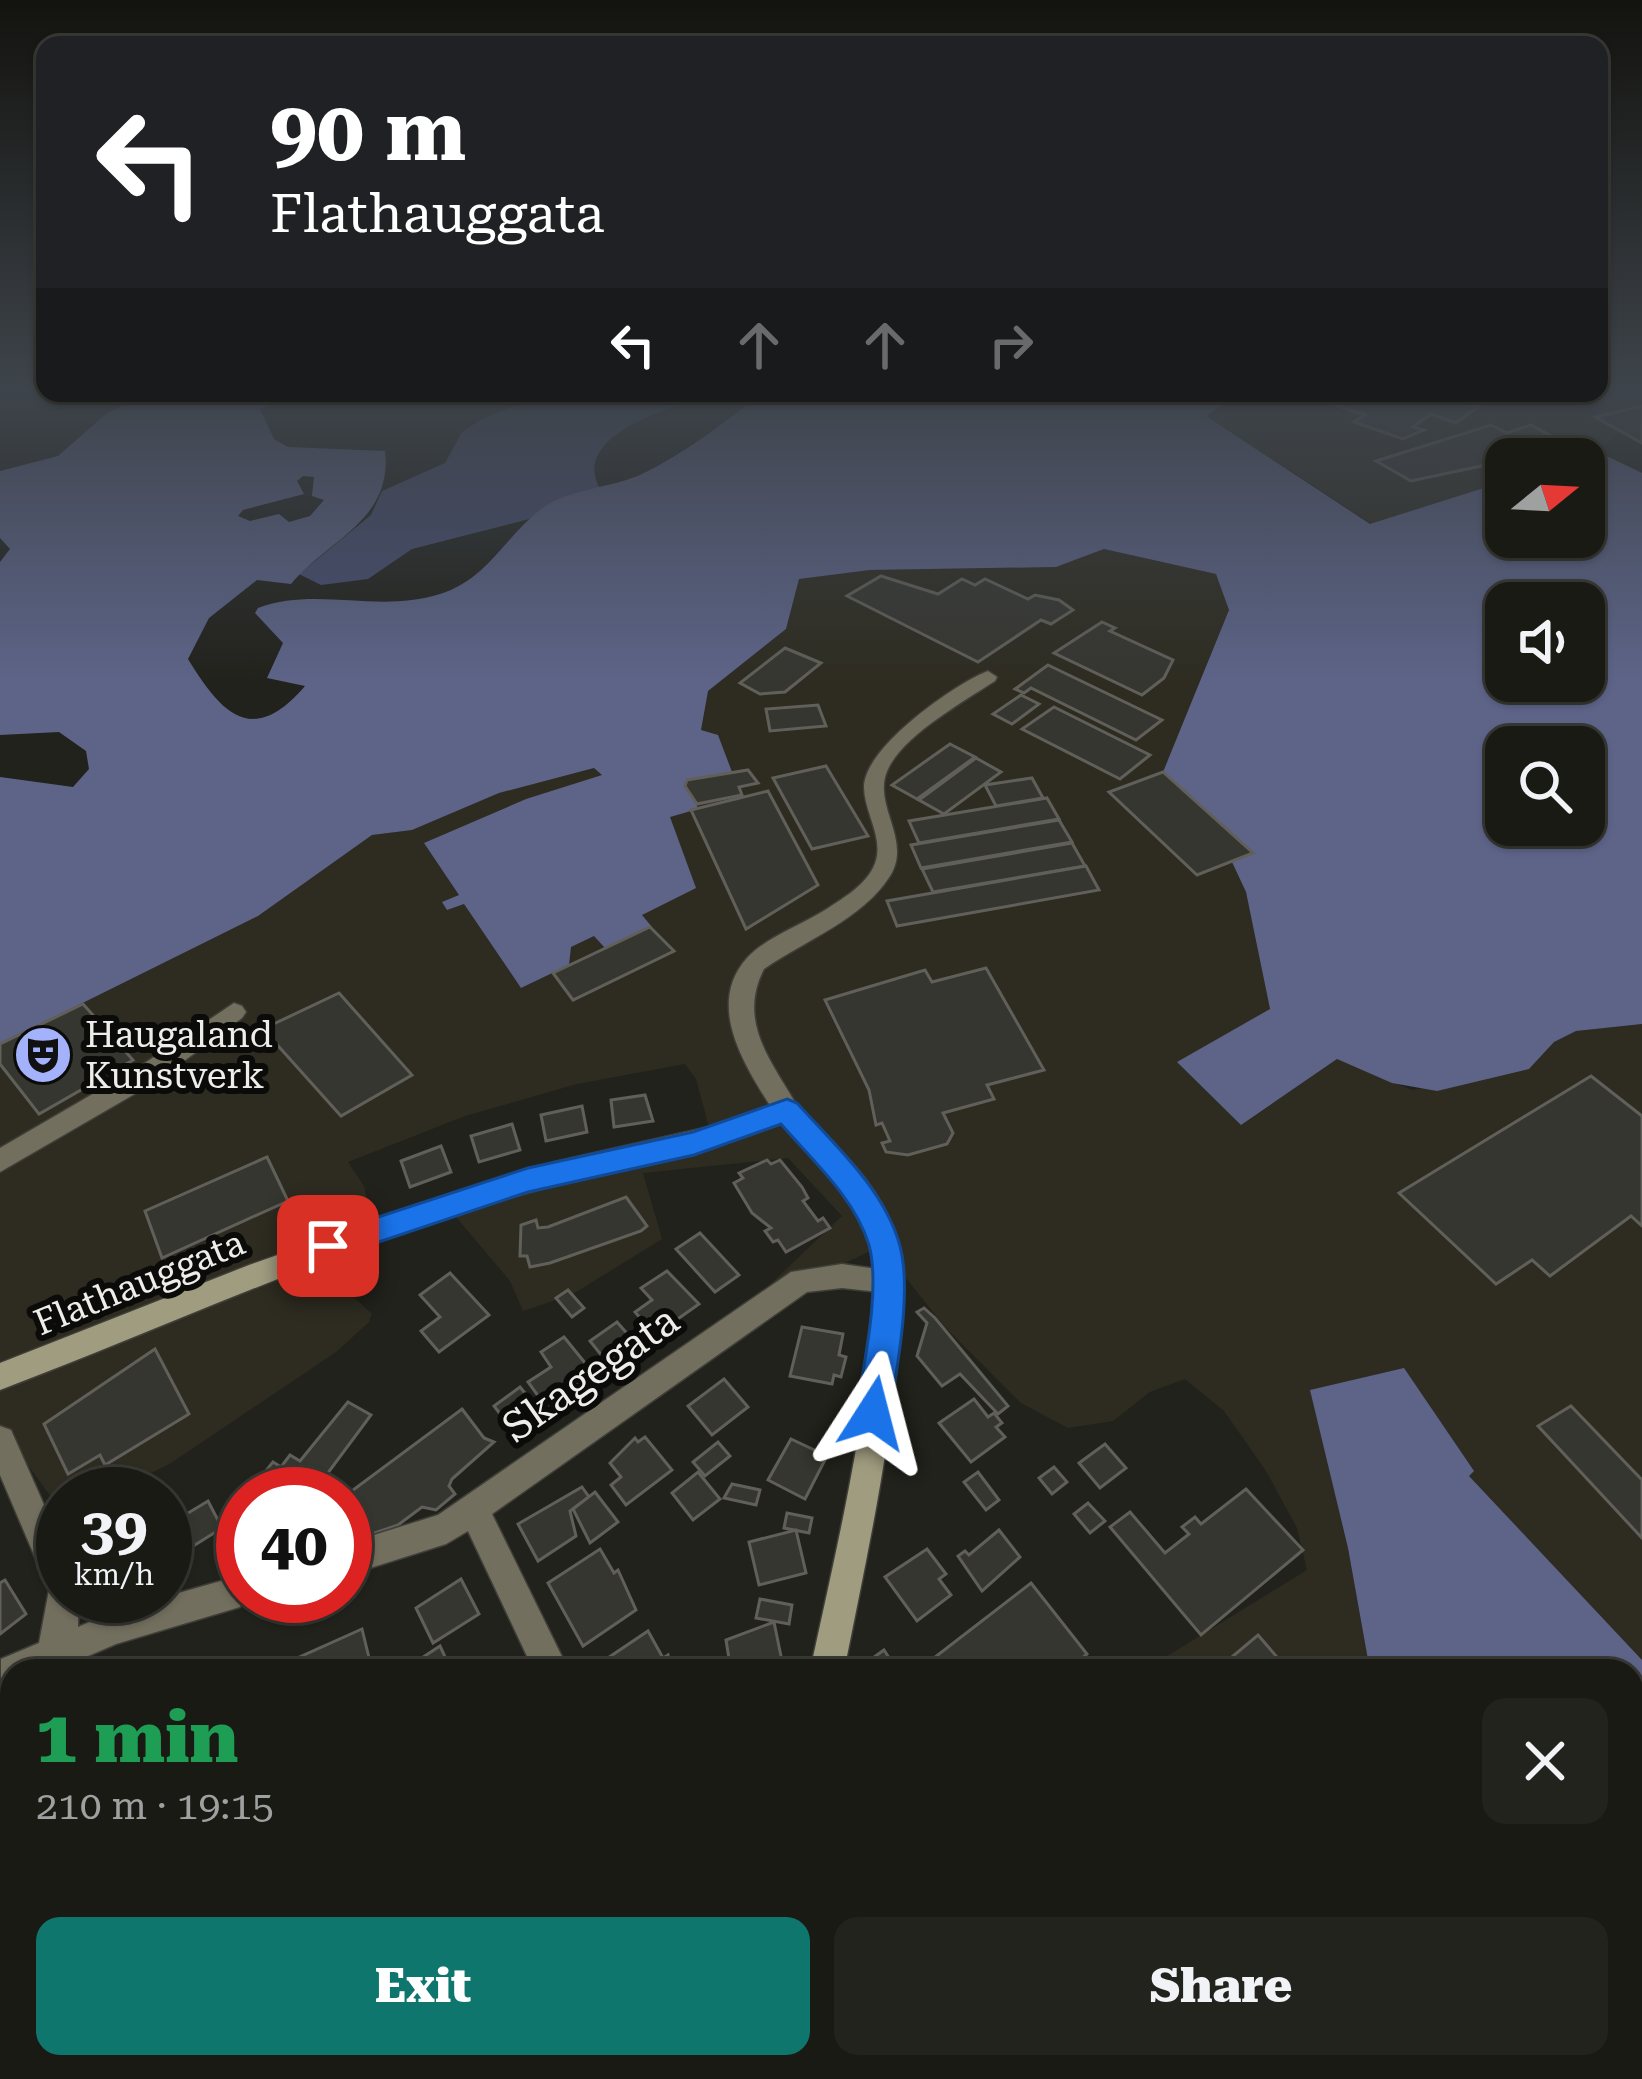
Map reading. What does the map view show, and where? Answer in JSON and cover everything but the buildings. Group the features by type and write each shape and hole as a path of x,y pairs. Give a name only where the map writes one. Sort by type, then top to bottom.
{"street":[{"path":"829,1659 878,1378 888,1281 885,1247 873,1215 787,1111 741,1025 738,1003 743,982 755,964 878,878 889,851 874,784 877,769 897,744 988,677"},
{"path":"0,1161 148,1074 234,1012"},
{"name":"Flathauggata","path":"0,1377 366,1231 528,1180 694,1144 787,1111"},
{"name":"Skagegata","path":"372,1552 446,1528 801,1281 842,1276 888,1281"},
{"path":"0,1440 36,1523"},
{"path":"474,1510 546,1659"},
{"path":"57,1659 115,1628 216,1598"},
{"path":"51,1659 62,1623"}],"shaded area":[{"path":"0,490 302,490 304,494 243,510 238,516 250,521 279,514 289,522 310,516 324,500 312,496 313,490 380,490 355,527 291,584 257,580 209,618 188,659 226,708 253,719 269,716 305,686 267,678 283,643 255,613 258,608 302,599 393,602 440,594 471,578 544,507 588,490 1318,490 1370,524 1485,490 1485,558 1605,558 1605,490 1642,490 1642,1024 1576,1031 1554,1042 1529,1069 1437,1091 1392,1083 1337,1059 1241,1125 1177,1062 1270,1009 1246,892 1232,862 1252,853 1163,772 1229,610 1216,574 1104,549 1056,567 870,570 799,579 786,629 708,691 701,730 718,735 732,772 688,780 698,809 670,817 696,888 642,915 652,927 605,948 594,936 571,947 569,965 521,988 464,904 447,910 442,902 459,895 424,843 526,799 602,775 594,768 499,793 412,830 372,835 258,916 0,1044 0,777 73,787 89,769 86,751 59,732 0,735 0,562 10,549 0,538"},
{"path":"596,490 566,497 533,518 412,549 368,579 321,585 299,574 371,515 382,491"},
{"path":"1320,490 1479,490 1374,525"},
{"path":"1104,549 1216,574 1229,610 1163,772 1253,854 1233,862 1246,892 1270,1010 1241,1125 1337,1059 1412,1090 1529,1069 1554,1042 1576,1031 1642,1024 1642,1659 1468,1475 1348,1548 1368,1659 1162,1659 1307,1570 1297,1528 1266,1471 1224,1411 1185,1379 1150,1392 1113,1421 1068,1428 1021,1403 943,1325 881,1246 740,1313 842,1216 788,1158 643,1173 662,1239 573,1294 523,1311 510,1281 446,1205 710,1131 696,1079 685,1064 577,1084 465,1116 348,1162 364,1186 370,1214 324,1249 333,1278 372,1314 369,1322 336,1352 171,1463 163,1467 36,1467 36,1476 0,1427 0,1044 258,916 372,835 412,830 499,793 594,768 603,775 526,799 425,843 460,895 447,909 464,904 521,988 569,965 570,947 594,936 651,927 642,916 670,816 687,780 708,691 786,629 799,579 870,570 1056,567"},
{"path":"1404,1368 1474,1471 1469,1476 1641,1659 1368,1659 1348,1548 1310,1390"}],"place":[{"name":"Haugaland Kunstverk","path":"43,1055"}],"route":[{"path":"328,1246 528,1180 694,1144 787,1111 857,1192 873,1215 885,1247 885,1334 873,1413"}]}
